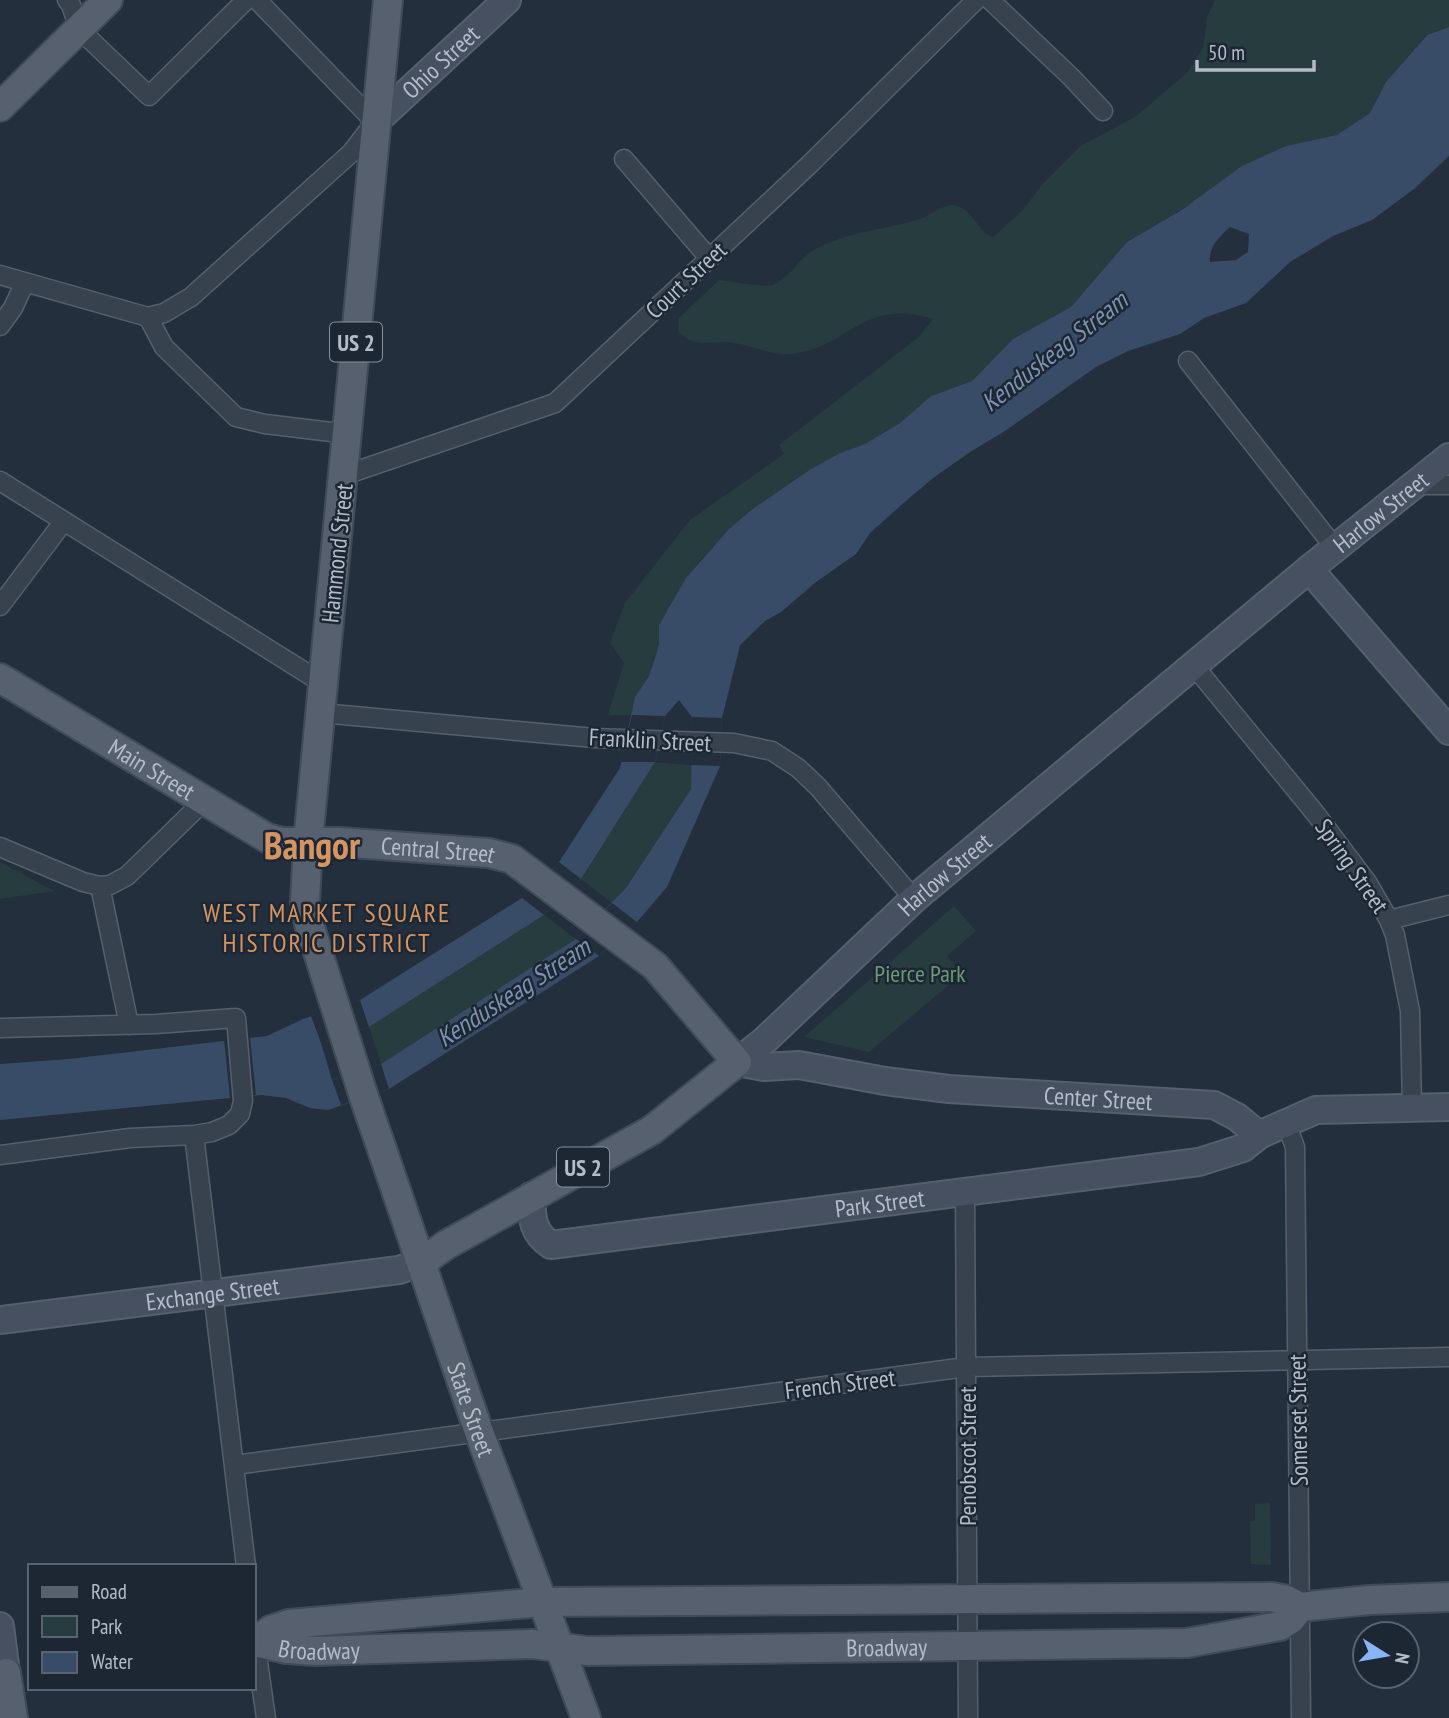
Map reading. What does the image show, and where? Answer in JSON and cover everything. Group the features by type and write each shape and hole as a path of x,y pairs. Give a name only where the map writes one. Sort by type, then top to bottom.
{"main road":[{"path":"0,107 108,0"},
{"name":"Hammond Street","path":"360,1085 307,913 305,890 388,0"},
{"name":"Main Street","path":"0,678 267,838 282,842 308,842"},
{"name":"Central Street","path":"308,842 497,854 512,859 662,973 737,1062"},
{"name":"Harlow Street","path":"422,1262 446,1245 531,1196 652,1130 737,1062"},
{"name":"State Street","path":"360,1085 479,1432 586,1718"},
{"name":"Broadway","path":"256,1636 289,1624 542,1602 1272,1597 1287,1600 1300,1607 1369,1600 1449,1597"},
{"name":"Broadway","path":"256,1638 287,1649 314,1651 533,1644 589,1651 1198,1643 1280,1626 1300,1607"},
{"path":"12,1672 13,1718"}],"street":[{"path":"67,0 79,29 149,96 246,0"},
{"path":"0,275 148,317 164,313 191,297 351,153 375,122 257,0"},
{"name":"Ohio Street","path":"375,122 507,0"},
{"name":"Court Street","path":"345,475 555,403 809,165 976,0"},
{"path":"990,0 1104,111"},
{"path":"624,159 709,258"},
{"path":"0,326 13,308 25,282"},
{"path":"148,317 164,347 236,417 265,424 348,434"},
{"path":"1188,361 1335,548"},
{"name":"Harlow Street","path":"737,1062 764,1041 914,899 1086,754 1195,667 1309,569 1449,457"},
{"path":"0,481 324,684"},
{"path":"1414,485 1449,485"},
{"path":"0,606 64,521"},
{"path":"1309,569 1449,731"},
{"name":"Spring Street","path":"1195,667 1315,813 1367,882 1389,920 1395,935 1410,1012 1412,1107"},
{"name":"Franklin Street","path":"321,713 626,740 721,743 772,751 798,768 818,787 914,899"},
{"path":"0,847 83,882 100,886 116,883 127,876 204,802"},
{"path":"100,886 129,1025"},
{"path":"1389,920 1449,905"},
{"path":"0,1028 129,1025 236,1018 243,1096 242,1110 234,1121 218,1130 194,1135 130,1138 0,1155"},
{"name":"Center Street","path":"737,1062 764,1067 799,1065 949,1089 1214,1105 1237,1117 1259,1135"},
{"path":"1259,1135 1316,1110 1449,1107"},
{"name":"Somerset Street","path":"1286,1123 1295,1147 1301,1718"},
{"path":"194,1135 246,1564"},
{"name":"Park Street","path":"531,1196 535,1230 541,1239 551,1245 1199,1162 1243,1148 1259,1135"},
{"name":"Penobscot Street","path":"965,1194 968,1718"},
{"name":"Exchange Street","path":"0,1320 399,1270 422,1262"},
{"name":"French Street","path":"235,1465 967,1367 1449,1357"},
{"path":"0,1626 12,1672"},
{"path":"256,1650 266,1718"}],"green space":[{"path":"1215,0 1449,0 1449,27 1426,35 1386,82 1370,113 1337,135 1286,146 1127,242 1071,307 1013,339 972,381 931,396 900,423 865,444 840,453 811,469 750,510 698,563 659,624 659,644 655,658 649,676 636,696 632,715 608,715 624,663 610,642 625,603 690,520 784,454 779,445 920,336 933,319 909,314 889,314 872,319 811,350 783,354 733,343 691,341 678,331 679,318 719,280 773,285 808,254 826,244 851,235 917,220 947,206 963,208 983,231 993,237 1023,210 1040,187 1081,146 1135,117 1187,73 1203,48 1207,17"},
{"path":"655,762 691,765 691,789 626,888 612,903 581,879"},
{"path":"0,862 41,884 55,891 0,899"},
{"name":"Pierce Park","path":"954,906 976,931 947,956 962,974 869,1052 804,1037"},
{"path":"544,915 576,939 381,1064 369,1027"},
{"path":"1270,1503 1271,1565 1251,1564 1250,1521 1255,1520 1255,1504"}],"water":[{"name":"Kenduskeag Stream","path":"1449,27 1449,156 1414,189 1372,220 1333,236 1290,262 1246,303 1204,318 1180,334 1128,351 1096,367 1005,431 970,452 933,478 899,507 870,533 856,554 816,582 781,612 765,621 740,645 722,718 720,766 667,887 637,922 599,956 389,1089 328,1110 310,1108 286,1098 262,1095 0,1120 0,1064 69,1059 267,1036 303,1019 360,1000 522,898 559,862 620,768 635,697 649,676 659,644 659,625 686,578 728,530 751,510 811,469 840,453 865,444 900,423 931,396 972,381 1013,339 1071,307 1127,242 1183,209 1242,166 1286,146 1337,135 1370,113 1386,82 1427,35","holes":["1230,227 1249,234 1248,252 1236,260 1210,262 1213,247","679,700 692,717 691,789 626,888 576,939 381,1064 332,1080 321,1043 369,1027 544,915 581,879 655,762 665,716"]}],"pier":[{"path":"632,715 665,716 655,762 621,762"},
{"path":"692,717 722,718 720,766 691,765"},
{"path":"559,862 581,879 544,915 522,898"},
{"path":"612,903 637,922 599,956 576,939"},
{"path":"360,1000 369,1027 321,1043 311,1016"},
{"path":"250,1038 256,1095 230,1098 224,1040"},
{"path":"381,1064 389,1089 341,1105 332,1080"}],"district":[{"name":"Bangor","path":"312,844"},
{"name":"WEST MARKET SQUARE HISTORIC DISTRICT","path":"327,927"}]}
